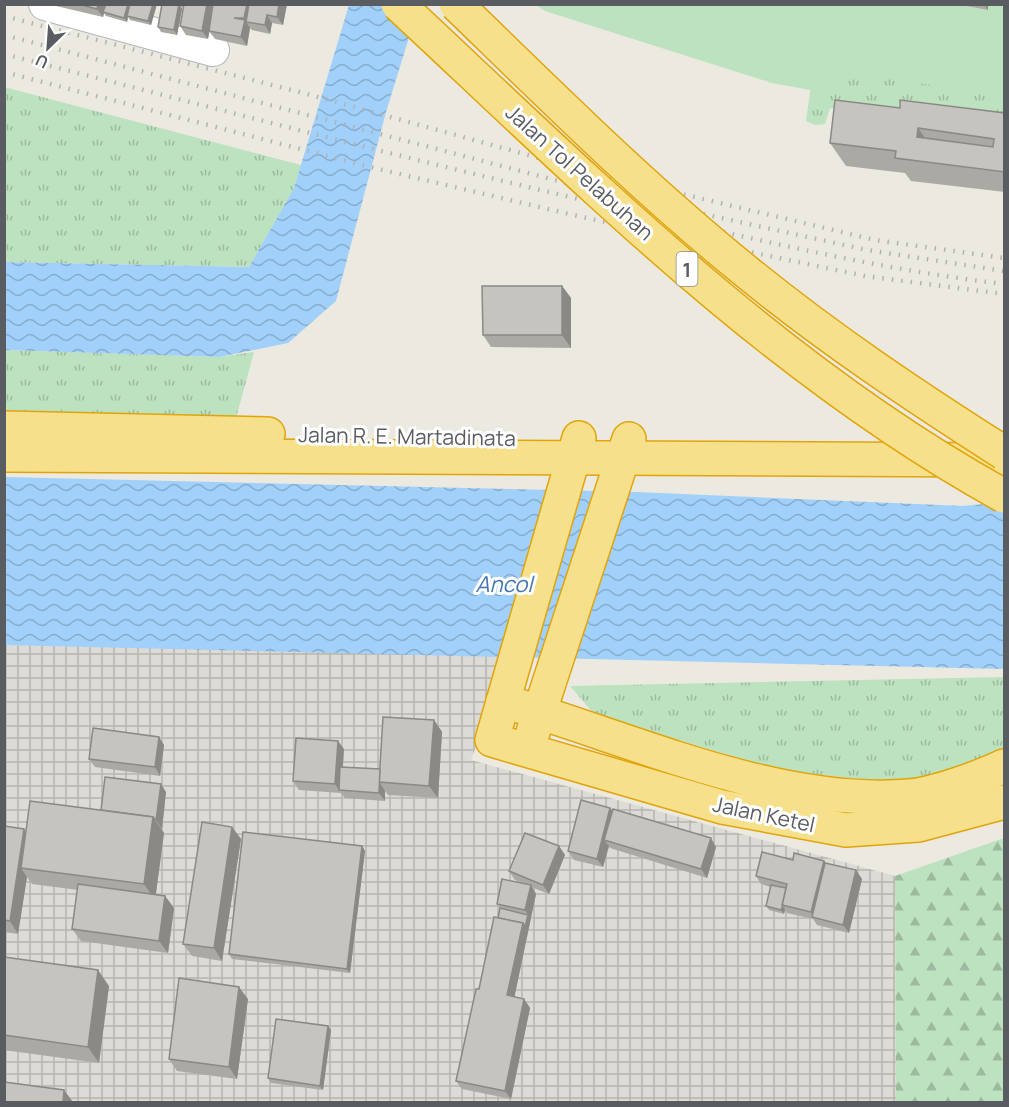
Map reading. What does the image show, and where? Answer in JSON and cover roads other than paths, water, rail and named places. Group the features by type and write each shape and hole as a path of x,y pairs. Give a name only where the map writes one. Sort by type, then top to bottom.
{"highway":[{"name":"Jalan Tol Pelabuhan","path":"398,4 610,202 725,302 830,384 952,467 1005,496"},
{"name":"Jalan Tol Pelabuhan","path":"456,4 598,141 747,273 894,383 1005,453"},
{"name":"Jalan R. E. Martadinata","path":"4,428 573,458"},
{"name":"Jalan R. E. Martadinata","path":"4,455 1005,460"},
{"name":"Jalan Ketel","path":"573,458 492,740 722,807 797,823 846,830 918,825 1005,802"},
{"path":"528,751 623,459"},
{"name":"Jalan Ketel","path":"503,701 754,781 857,798 912,796 1005,766"},
{"path":"797,823 801,789"}],"street":[{"path":"45,4 213,50"}],"water":[{"path":"349,5 419,5 386,112 336,301 288,343 219,357 5,350 5,262 249,267 294,188"},
{"name":"Ancol","path":"5,477 636,492 963,506 1004,502 1004,669 5,645"}],"railway":[{"path":"4,16 307,94 590,172 875,240 1004,258"},
{"path":"4,35 585,188 867,250 1004,271"},
{"path":"4,54 337,140 586,201 836,256 920,272 1004,284"},
{"path":"4,72 374,168 582,217 865,276 1004,294"}]}
